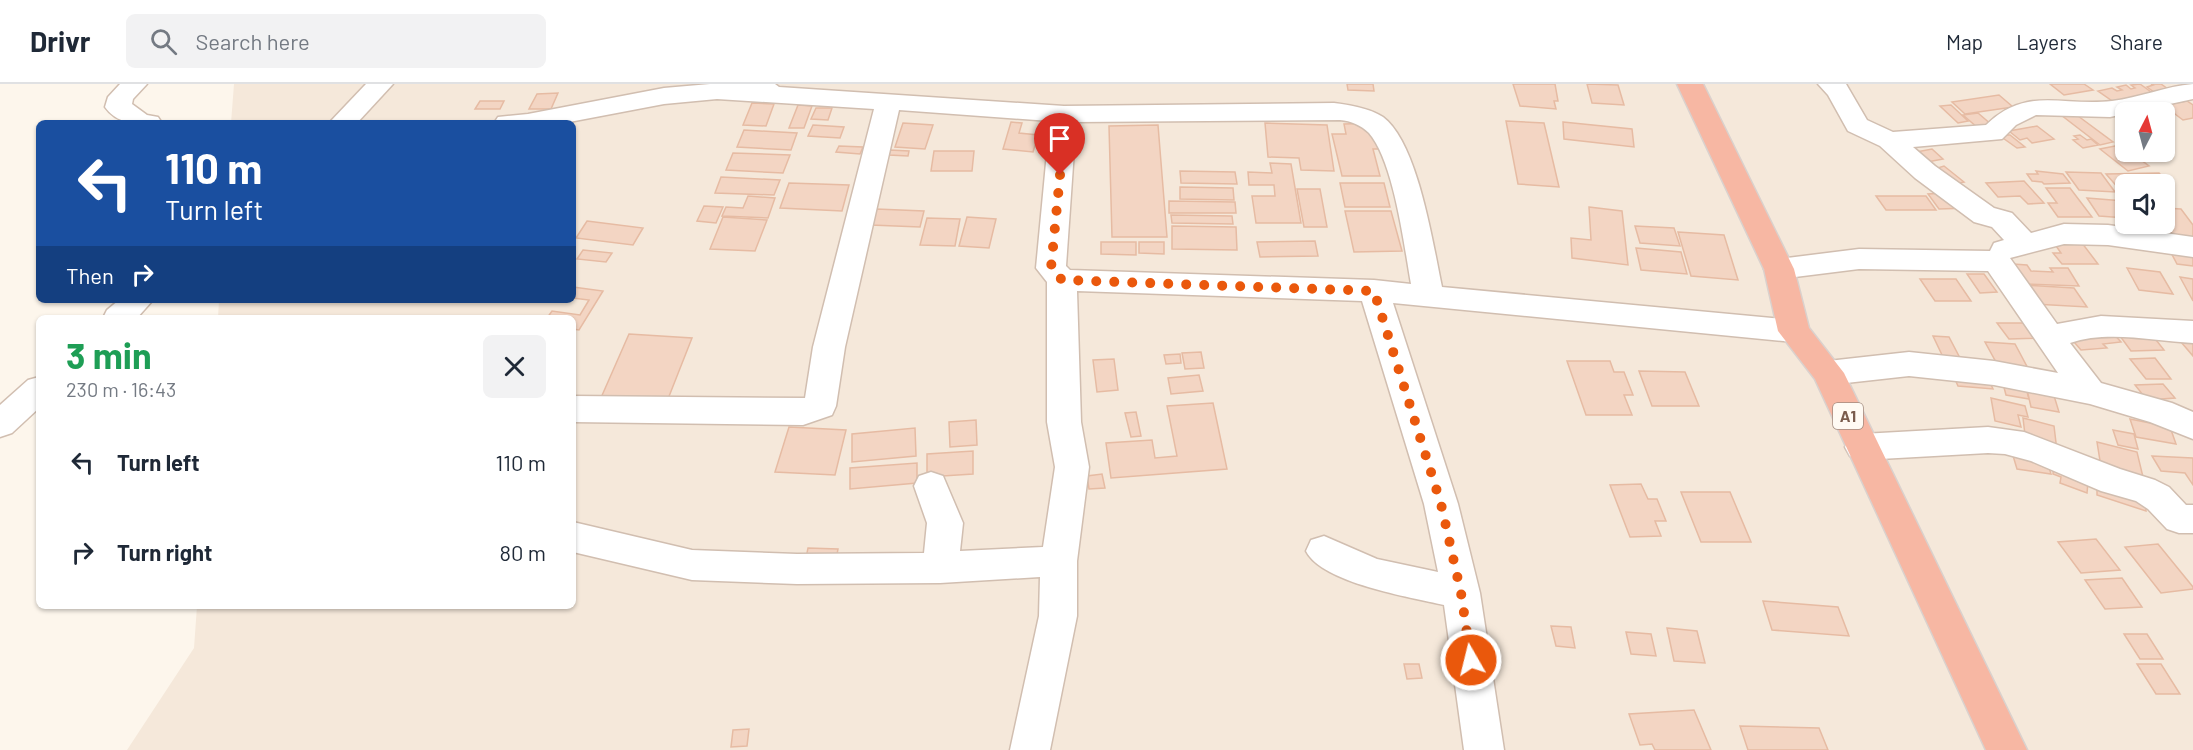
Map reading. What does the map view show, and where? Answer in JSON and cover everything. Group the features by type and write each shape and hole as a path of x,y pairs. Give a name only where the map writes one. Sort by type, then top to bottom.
{"highway":[{"name":"A1","path":"1690,84 1779,269 1794,332 1828,373 2007,750"}],"street":[{"path":"134,84 121,97 118,107 138,120"},
{"path":"345,120 380,84"},
{"path":"1831,84 1839,91 1857,125 1889,140 1925,172 1984,215 2002,220 2024,244"},
{"path":"538,120 664,96 768,89 888,103 1064,114 1334,111 1357,114 1376,125 1385,135 1403,178 1429,296"},
{"path":"1889,140 1993,133 2004,120 2039,106 2109,109 2193,91"},
{"path":"576,409 803,412 820,406 829,347 888,103"},
{"path":"1030,750 1058,616 1059,561 1072,467 1064,422 1062,280 1051,268 1064,114"},
{"path":"1997,261 2003,250 2064,234 2108,235 2193,247"},
{"path":"1779,269 1859,259 1997,261"},
{"path":"1997,261 2090,392"},
{"path":"1062,280 1374,291 1794,332"},
{"path":"1374,291 1441,504 1461,593 1484,750"},
{"path":"121,315 135,303"},
{"path":"2051,339 2064,332 2086,327 2193,332"},
{"path":"1828,373 1909,364 1994,373 2090,392 2160,412 2193,426"},
{"path":"1862,447 1972,442 1985,438 2060,457 2113,481 2153,494 2166,503 2179,519 2193,519"},
{"path":"931,486 945,523 940,568"},
{"path":"576,538 692,565 797,569 940,568 1059,561"},
{"path":"1324,551 1371,573 1461,593"}],"shaded area":[{"path":"234,84 2193,84 2193,750 127,750 194,648 197,609 576,609 576,315 218,315 219,303 576,303 576,120 231,120"}],"building":[{"path":"1347,84 1373,84 1374,91 1348,90"},
{"path":"1513,84 1555,84 1558,101 1554,101 1556,109 1520,106"},
{"path":"1587,84 1618,85 1624,105 1592,103"},
{"path":"2050,84 2084,84 2093,90 2064,95"},
{"path":"2140,84 2158,97 2115,103 2098,91 2112,88 2117,91 2122,90 2117,87 2126,85 2131,89 2135,88 2131,85"},
{"path":"2151,84 2161,84 2175,94 2161,97 2147,87 2153,85"},
{"path":"558,93 551,109 529,109 537,94"},
{"path":"1999,95 2013,107 1965,114 1952,102"},
{"path":"480,101 504,101 500,109 475,109"},
{"path":"2187,101 2193,105 2193,118 2183,120 2175,114 2175,103"},
{"path":"752,103 774,104 766,126 743,125"},
{"path":"798,105 812,106 804,128 789,128"},
{"path":"1951,105 1968,121 1958,123 1940,106"},
{"path":"816,108 832,108 828,120 811,119"},
{"path":"1978,113 1993,126 1978,128 1963,115"},
{"path":"2074,113 2113,142 2100,145 2061,115"},
{"path":"1506,121 1544,123 1559,187 1518,184"},
{"path":"1011,122 1022,123 1019,133 1038,135 1033,152 1003,149"},
{"path":"1563,122 1632,129 1634,147 1564,139"},
{"path":"903,123 933,125 925,149 895,147"},
{"path":"1265,123 1327,125 1334,171 1301,170 1299,158 1268,157"},
{"path":"1376,123 1383,149 1373,149 1380,176 1342,176 1332,134 1346,134 1344,124"},
{"path":"813,125 844,127 840,138 808,136"},
{"path":"1158,125 1167,237 1112,237 1109,126"},
{"path":"2037,126 2054,139 2032,143 2027,138 2020,140 2009,131"},
{"path":"744,130 797,133 791,150 737,147"},
{"path":"2010,135 2025,147 2017,148 2000,136"},
{"path":"2080,135 2087,140 2091,139 2098,145 2083,148 2073,140 2078,139 2074,136"},
{"path":"839,146 863,147 860,154 836,152"},
{"path":"2115,146 2115,161 2100,149"},
{"path":"1932,149 1943,159 1922,163 1911,153"},
{"path":"890,150 909,151 908,156 889,155"},
{"path":"934,151 974,151 972,171 931,171"},
{"path":"733,153 790,155 783,173 726,170"},
{"path":"2117,162 2144,162 2149,166 2128,171"},
{"path":"1270,163 1291,164 1301,223 1256,223 1252,196 1275,196 1274,185 1249,185 1248,172 1272,173"},
{"path":"1944,166 1964,182 1950,185 1931,170"},
{"path":"1180,171 1235,172 1237,184 1181,183"},
{"path":"2036,171 2063,174 2070,183 2044,184 2032,181 2027,174 2038,174"},
{"path":"2066,172 2101,173 2115,192 2079,190"},
{"path":"2159,173 2160,174 2115,174 2115,184 2106,174"},
{"path":"721,177 780,180 774,195 715,193"},
{"path":"2024,181 2044,203 2028,204 2020,196 1998,197 1986,183"},
{"path":"789,183 849,185 842,211 780,208"},
{"path":"1340,183 1384,183 1390,207 1345,207"},
{"path":"1180,187 1233,188 1234,200 1180,199"},
{"path":"2046,188 2070,188 2092,217 2058,217 2048,203 2057,203"},
{"path":"1297,189 1320,189 1327,227 1304,227"},
{"path":"1945,193 1968,208 1939,209 1928,194"},
{"path":"748,196 775,198 768,218 722,216 726,207 743,208"},
{"path":"1876,196 1926,196 1936,210 1886,210"},
{"path":"2087,198 2115,200 2115,217 2099,216"},
{"path":"1169,201 1235,202 1236,213 1169,213"},
{"path":"704,206 723,207 716,223 697,221"},
{"path":"1589,207 1622,211 1628,265 1572,258 1571,238 1591,240"},
{"path":"876,209 924,211 920,227 871,225"},
{"path":"2175,209 2181,209 2193,225 2193,239 2175,238 2172,234 2175,234"},
{"path":"1345,211 1391,211 1402,251 1354,252"},
{"path":"1171,215 1232,216 1233,224 1172,223"},
{"path":"723,217 767,220 755,251 710,249"},
{"path":"967,217 996,219 989,248 959,246"},
{"path":"927,218 960,219 955,246 920,245"},
{"path":"587,221 643,228 633,245 576,238"},
{"path":"1172,226 1236,227 1237,250 1172,249"},
{"path":"1635,226 1674,228 1680,246 1640,243"},
{"path":"1678,232 1724,235 1738,280 1691,276"},
{"path":"1315,241 1318,256 1260,257 1257,242"},
{"path":"1101,242 1136,242 1136,255 1101,254"},
{"path":"1139,242 1164,242 1164,254 1139,253"},
{"path":"2054,243 2082,243 2098,264 2062,264 2053,253 2061,253"},
{"path":"2168,247 2193,255 2193,266 2177,264"},
{"path":"1636,248 1681,252 1687,274 1641,270"},
{"path":"583,250 612,253 606,262 577,259"},
{"path":"2013,264 2027,265 2031,271 2053,272 2050,268 2068,268 2079,286 2025,284"},
{"path":"2127,268 2160,272 2173,294 2139,290"},
{"path":"1967,274 1984,274 1997,292 1980,293"},
{"path":"2180,277 2193,279 2193,301"},
{"path":"1920,279 1956,279 1971,301 1935,301"},
{"path":"2023,285 2074,288 2087,307 2034,304"},
{"path":"576,287 603,291 579,330 576,330 576,315 549,315 552,311 580,315 589,300 576,298"},
{"path":"1997,323 2034,323 2046,338 2009,339"},
{"path":"2111,331 2121,342 2103,344 2107,348 2081,350 2067,334"},
{"path":"629,334 692,338 666,404 600,400"},
{"path":"1933,336 1949,337 1961,360 1944,359"},
{"path":"2120,336 2153,336 2164,350 2131,351"},
{"path":"1985,342 2015,344 2031,374 2002,373"},
{"path":"2181,342 2193,342 2193,356"},
{"path":"1201,352 1204,368 1185,369 1182,353"},
{"path":"1180,354 1181,363 1166,364 1164,355"},
{"path":"2155,358 2171,379 2146,379 2130,359"},
{"path":"1114,359 1118,390 1097,392 1093,360"},
{"path":"1567,361 1610,361 1614,372 1624,372 1633,395 1624,395 1632,415 1586,415"},
{"path":"1951,370 1986,374 1993,389 1958,386"},
{"path":"1639,371 1685,372 1699,406 1652,406"},
{"path":"1199,375 1203,391 1171,394 1168,378"},
{"path":"2001,376 2024,381 2029,399 2006,395"},
{"path":"2025,381 2051,386 2059,412 2031,407"},
{"path":"2163,384 2175,398 2147,400 2135,385"},
{"path":"1991,398 2025,406 2028,417 2018,415 2021,427 1995,421"},
{"path":"1213,403 1227,469 1111,478 1106,443 1152,440 1155,458 1177,456 1167,406"},
{"path":"1136,412 1141,436 1131,437 1125,413"},
{"path":"2023,418 2054,426 2057,451 2026,443"},
{"path":"2130,419 2170,427 2176,444 2136,437"},
{"path":"976,420 977,445 950,447 949,422"},
{"path":"789,427 846,430 835,475 775,472"},
{"path":"915,428 916,456 852,462 852,434"},
{"path":"2113,430 2134,434 2138,449 2118,445"},
{"path":"2097,442 2137,452 2143,477 2101,467"},
{"path":"2011,449 2045,455 2051,474 2017,469"},
{"path":"973,451 973,474 927,477 927,454"},
{"path":"2152,456 2193,458 2193,485 2185,473 2161,471"},
{"path":"2054,460 2089,472 2087,493 2060,483 2061,477 2053,474"},
{"path":"917,463 917,483 850,489 850,468"},
{"path":"1102,474 1105,488 1089,489 1087,476"},
{"path":"2097,478 2145,494 2146,511 2097,495"},
{"path":"1641,484 1648,499 1657,499 1666,521 1655,521 1661,536 1630,537 1610,485"},
{"path":"1681,492 1730,492 1751,542 1701,542"},
{"path":"2096,539 2120,570 2081,573 2058,542"},
{"path":"2158,544 2193,589 2161,593 2125,547"},
{"path":"808,548 838,549 836,560 806,558"},
{"path":"2122,578 2142,607 2105,609 2085,580"},
{"path":"1763,601 1838,607 1849,636 1772,630"},
{"path":"1551,626 1571,627 1575,648 1556,646"},
{"path":"1667,628 1697,631 1705,663 1674,661"},
{"path":"1626,632 1651,634 1656,656 1631,654"},
{"path":"2124,634 2147,634 2163,659 2140,659"},
{"path":"1404,664 1419,664 1422,678 1407,679"},
{"path":"2137,664 2161,664 2180,694 2156,694"},
{"path":"1694,710 1711,750 1655,750 1652,744 1640,745 1629,714"},
{"path":"1740,726 1819,728 1828,750 1748,750"},
{"path":"749,729 747,746 731,747 733,730"}],"route":[{"path":"1060,175 1051,268 1062,280 1374,291 1441,504 1461,593 1471,660"}]}
